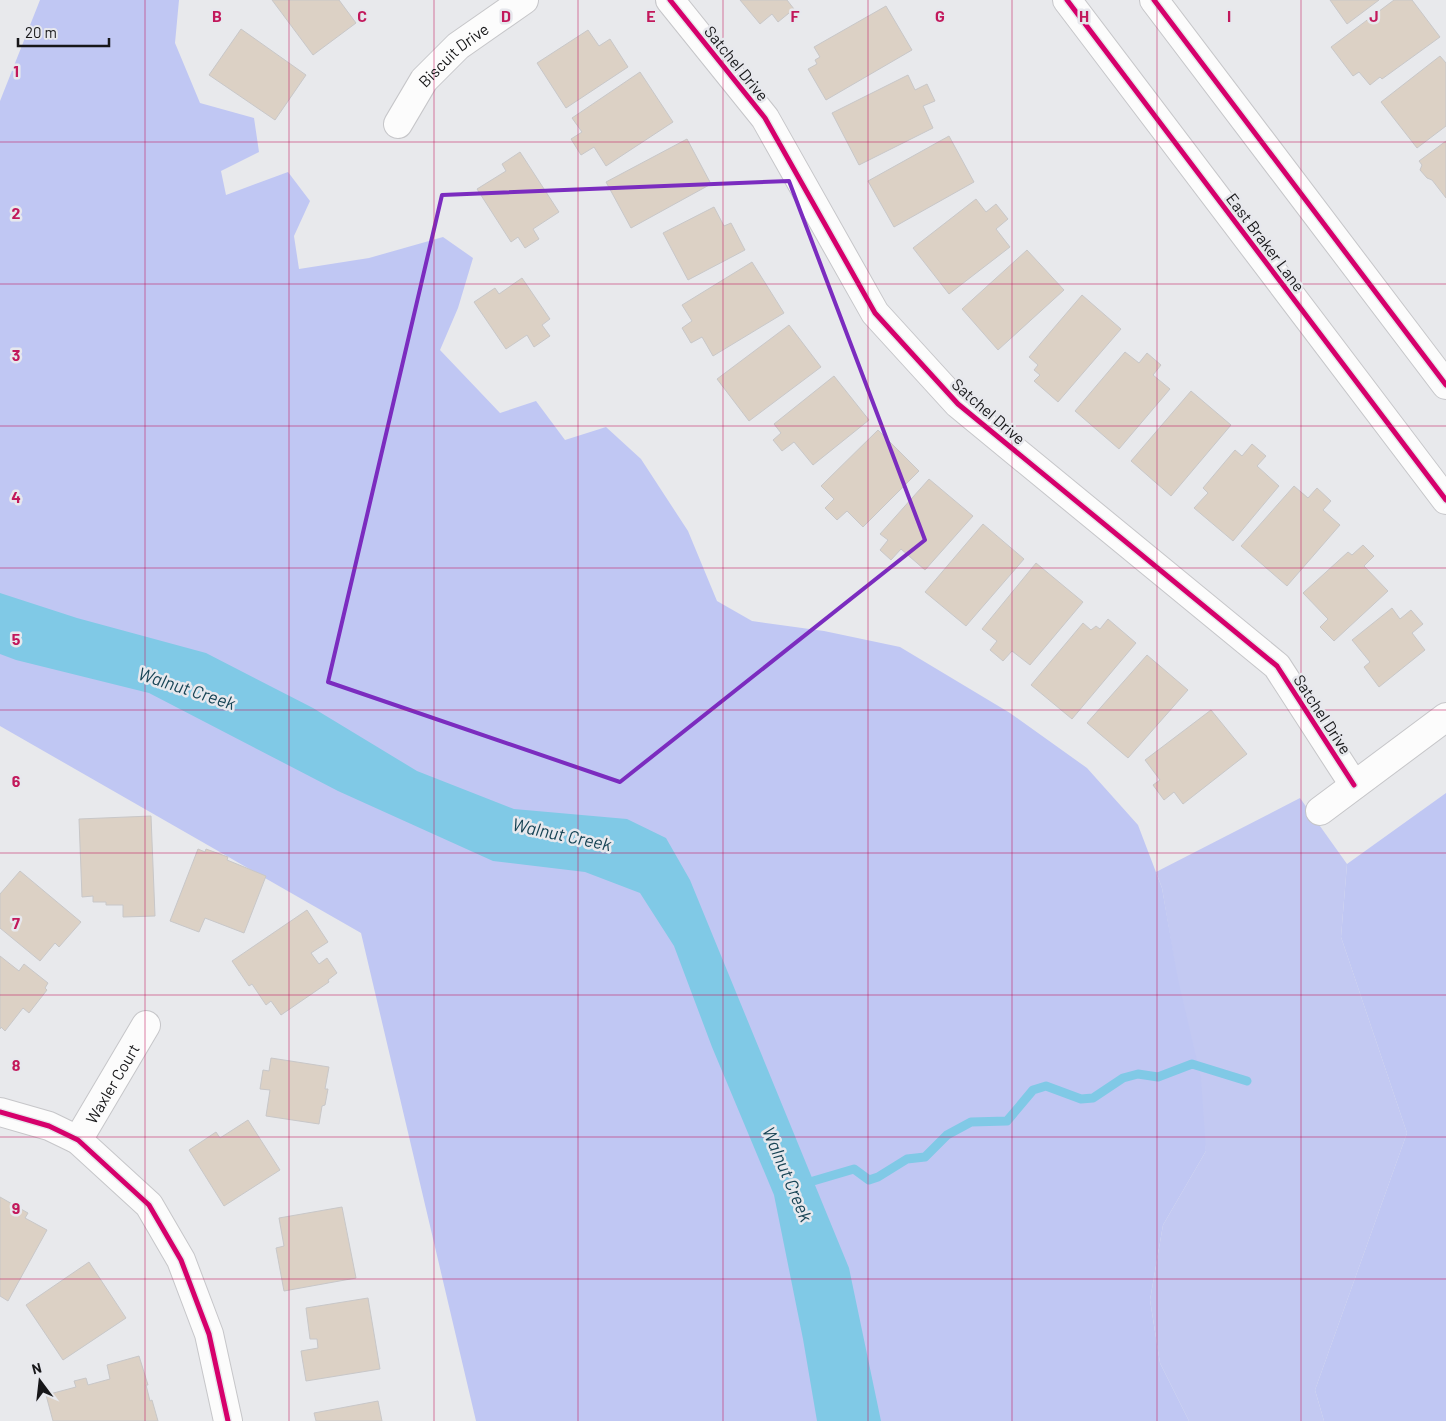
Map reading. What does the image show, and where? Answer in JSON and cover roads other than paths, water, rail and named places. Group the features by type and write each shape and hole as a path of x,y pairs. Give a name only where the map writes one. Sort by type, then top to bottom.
{"street":[{"name":"Biscuit Drive","path":"398,124 424,80 458,46 524,0"},
{"name":"Satchel Drive","path":"670,0 765,118 875,313 958,404 1277,666 1354,785"},
{"name":"East Braker Lane","path":"1066,0 1446,500"},
{"path":"1154,0 1446,386"},
{"path":"1320,811 1446,717"},
{"name":"Waxler Court","path":"78,1140 146,1025"},
{"path":"0,1112 49,1126 78,1140 149,1205 181,1260 209,1334 228,1421"}],"water":[{"name":"Walnut Creek","path":"0,593 77,618 206,653 313,708 417,771 514,809 627,819 666,838 690,880 849,1268 881,1421 817,1421 803,1339 774,1195 712,1047 674,946 640,893 585,872 493,861 338,791 149,693 16,660 0,654"}],"waterway":[{"name":"Walnut Creek","path":"803,1184 854,1169 869,1180 878,1177 907,1159 925,1157 947,1135 971,1122 1007,1121 1033,1090 1046,1086 1081,1099 1093,1098 1123,1078 1138,1074 1158,1077 1192,1064 1247,1081"}]}
